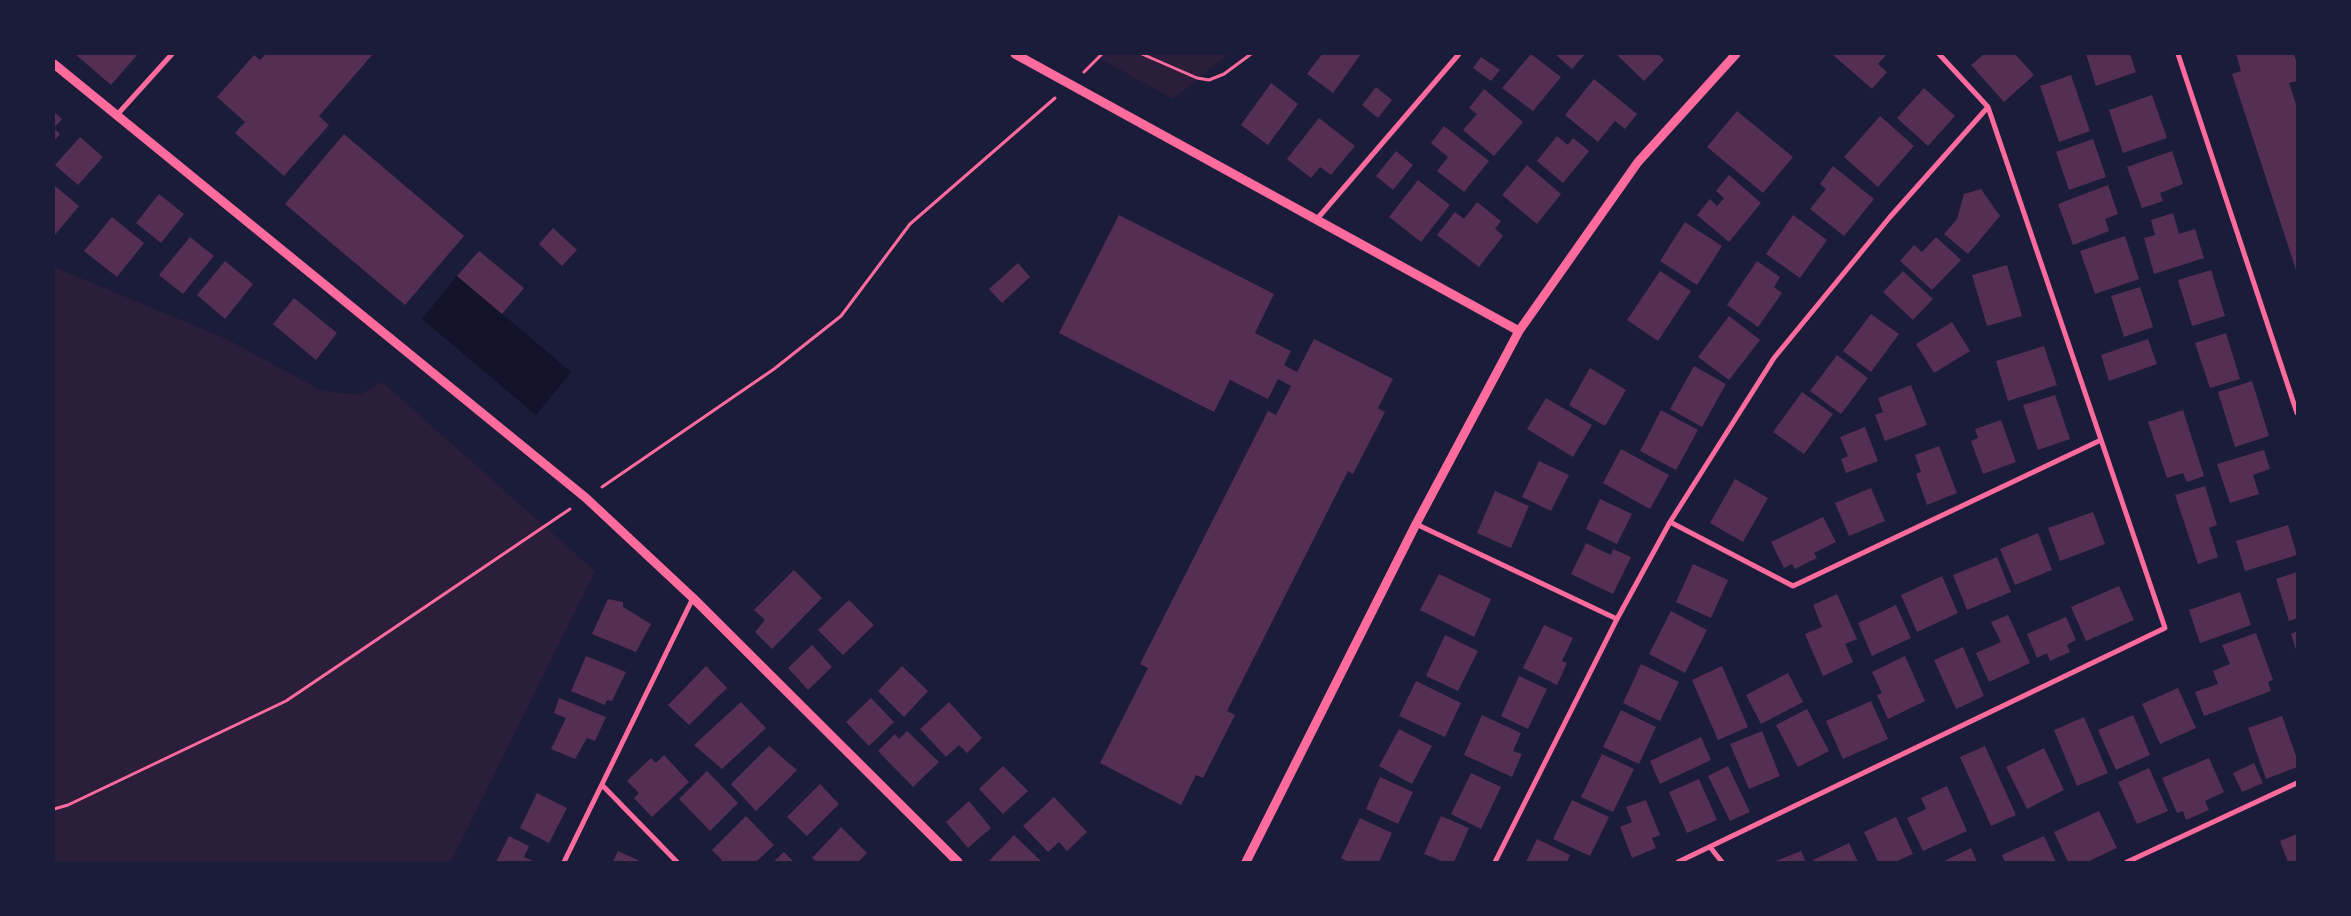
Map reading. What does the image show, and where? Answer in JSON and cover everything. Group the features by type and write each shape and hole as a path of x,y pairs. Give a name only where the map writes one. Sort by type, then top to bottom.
{"street":[{"path":"116,116 172,54"},
{"path":"1015,54 1519,331"},
{"path":"1317,219 1459,54"},
{"path":"1246,862 1416,524 1519,331 1638,162 1736,54"},
{"path":"1678,862 2165,628 1988,107 1939,54"},
{"path":"2178,54 2297,413"},
{"path":"54,64 586,498 693,598 958,862"},
{"path":"1495,862 1617,619 1670,522 1774,358 1890,217 1988,107"},
{"path":"1670,522 1794,586 2101,440"},
{"path":"1416,524 1617,619"},
{"path":"564,862 693,598"},
{"path":"2127,862 2297,783"},
{"path":"602,785 677,862"},
{"path":"1710,847 1722,862"}],"path":[{"path":"54,809 68,805 286,701 774,369 841,316 910,224 1071,84 1102,54"},
{"path":"1142,54 1196,78 1210,80 1224,74 1250,54"}],"shaded area":[{"path":"1091,54 1228,54 1173,99"},
{"path":"54,267 229,340 322,391 359,395 382,382 595,571 451,862 54,862"},
{"path":"457,276 571,372 536,415 422,319"}],"building":[{"path":"75,54 138,54 111,85"},
{"path":"266,54 373,54 319,116 329,125 284,176 235,133 245,122 217,97 254,55 260,60"},
{"path":"1322,54 1361,54 1333,93 1307,74"},
{"path":"1531,54 1561,77 1533,111 1502,88"},
{"path":"1555,54 1585,54 1572,69"},
{"path":"1616,54 1658,54 1664,60 1644,81"},
{"path":"1832,54 1887,54 1878,64 1887,72 1872,89"},
{"path":"1984,54 2015,54 2034,75 2004,102 1971,65"},
{"path":"2086,54 2130,54 2136,72 2096,86"},
{"path":"2236,54 2294,54 2297,64 2297,81 2289,83 2297,107 2297,273 2232,74 2241,71"},
{"path":"1481,57 1500,70 1491,81 1473,68"},
{"path":"2071,75 2090,131 2059,142 2040,86"},
{"path":"1594,79 1637,114 1625,129 1615,121 1598,142 1565,115"},
{"path":"1271,83 1298,104 1268,145 1241,125"},
{"path":"1376,87 1392,100 1378,118 1362,105"},
{"path":"1924,88 1955,116 1928,146 1897,118"},
{"path":"1484,89 1523,122 1494,156 1463,130 1477,114 1469,108"},
{"path":"2152,95 2167,138 2123,153 2109,110"},
{"path":"1737,111 1793,157 1763,193 1707,147"},
{"path":"54,112 62,119 54,128"},
{"path":"1880,116 1914,146 1878,187 1844,157"},
{"path":"1319,118 1355,146 1331,175 1320,167 1311,178 1287,159"},
{"path":"1444,126 1489,161 1464,192 1437,171 1448,157 1431,143"},
{"path":"54,128 60,134 54,141"},
{"path":"344,134 464,236 405,305 285,204"},
{"path":"1557,136 1568,145 1573,138 1589,151 1563,183 1537,161"},
{"path":"80,137 103,157 78,185 55,165"},
{"path":"2093,139 2106,177 2069,190 2056,152"},
{"path":"1396,151 1413,165 1393,190 1376,176"},
{"path":"2172,151 2183,184 2160,193 2163,201 2142,208 2127,167"},
{"path":"1527,165 1561,194 1537,224 1502,195"},
{"path":"1833,166 1874,199 1844,236 1810,209 1826,189 1820,184"},
{"path":"1729,175 1761,203 1729,242 1697,215 1710,199 1717,206 1724,198 1716,191"},
{"path":"1418,180 1450,205 1421,242 1389,217"},
{"path":"54,185 79,206 54,236"},
{"path":"2108,185 2118,214 2105,219 2109,231 2073,245 2058,204"},
{"path":"1981,189 2000,216 1968,254 1944,234 1957,219 1964,194"},
{"path":"159,194 184,214 161,243 136,223"},
{"path":"1477,202 1501,221 1495,229 1503,236 1479,267 1437,235 1455,212 1464,219"},
{"path":"2173,213 2179,234 2195,229 2204,258 2154,274 2144,238 2155,235 2151,220"},
{"path":"1119,215 1274,294 1255,333 1291,351 1284,365 1297,372 1314,339 1393,379 1378,408 1385,412 1353,474 1348,471 1227,711 1235,715 1203,778 1196,775 1181,805 1100,763 1148,668 1140,664 1268,411 1276,415 1291,386 1278,379 1268,399 1230,380 1214,412 1059,333"},
{"path":"1793,215 1827,240 1800,278 1766,254"},
{"path":"112,217 144,243 117,277 84,251"},
{"path":"1685,222 1722,246 1697,285 1660,261"},
{"path":"553,228 577,250 562,266 539,244"},
{"path":"2125,236 2139,279 2095,294 2080,251"},
{"path":"190,237 214,256 183,294 159,275"},
{"path":"1936,237 1961,260 1932,290 1900,261 1914,245 1922,252"},
{"path":"479,251 524,288 502,314 457,276"},
{"path":"225,261 253,284 225,319 197,295"},
{"path":"1757,261 1780,277 1774,287 1782,293 1758,327 1727,305"},
{"path":"1018,263 1030,277 1002,303 989,289"},
{"path":"2007,265 2022,316 1987,326 1972,275"},
{"path":"2211,270 2225,316 2192,326 2178,280"},
{"path":"1660,271 1691,291 1658,341 1627,320"},
{"path":"1903,271 1933,299 1913,320 1883,292"},
{"path":"2140,287 2153,327 2124,337 2111,296"},
{"path":"294,298 337,333 316,360 273,324"},
{"path":"1871,314 1899,334 1871,372 1843,351"},
{"path":"1729,316 1760,340 1729,380 1698,357"},
{"path":"1952,322 1970,351 1934,373 1916,344"},
{"path":"2226,333 2240,379 2210,388 2195,343"},
{"path":"2148,339 2157,364 2109,381 2101,355"},
{"path":"2044,346 2057,385 2008,401 1996,361"},
{"path":"1837,355 1868,378 1841,414 1810,391"},
{"path":"1694,366 1726,384 1702,427 1670,409"},
{"path":"1590,368 1626,390 1605,426 1569,405"},
{"path":"2252,381 2269,436 2235,447 2218,392"},
{"path":"1911,385 1927,425 1885,441 1875,415 1883,412 1878,398"},
{"path":"1802,392 1833,414 1804,454 1773,432"},
{"path":"2055,395 2070,439 2038,450 2023,405"},
{"path":"1546,398 1592,425 1573,457 1527,429"},
{"path":"1661,410 1698,430 1676,470 1640,451"},
{"path":"2183,410 2204,476 2187,482 2183,473 2167,478 2148,422"},
{"path":"2001,420 2016,462 1983,474 1971,441 1978,438 1975,429"},
{"path":"1865,427 1878,461 1846,473 1841,459 1848,456 1840,437"},
{"path":"1939,446 1957,493 1927,505 1916,474 1921,472 1915,455"},
{"path":"1621,449 1669,475 1650,509 1603,483"},
{"path":"2264,450 2270,469 2253,475 2259,494 2230,503 2217,464"},
{"path":"1539,461 1569,475 1551,511 1522,497"},
{"path":"1735,479 1768,498 1743,542 1710,523"},
{"path":"2205,486 2217,525 2209,528 2218,557 2198,564 2175,495"},
{"path":"1871,488 1885,521 1849,536 1835,503"},
{"path":"1495,491 1529,506 1511,548 1477,533"},
{"path":"1600,499 1632,514 1617,544 1586,529"},
{"path":"2093,512 2105,544 2060,561 2048,528"},
{"path":"1823,517 1836,542 1814,553 1817,558 1795,569 1792,564 1784,568 1771,542"},
{"path":"2288,525 2297,555 2245,571 2236,541"},
{"path":"2038,533 2052,570 2015,585 2000,549"},
{"path":"1586,543 1611,555 1613,549 1631,557 1613,594 1571,574"},
{"path":"1997,557 2011,592 1967,610 1953,575"},
{"path":"1693,564 1728,580 1711,618 1676,602"},
{"path":"794,570 822,598 772,649 755,632 765,620 754,610"},
{"path":"2297,572 2297,618 2289,621 2276,579"},
{"path":"1439,574 1491,599 1474,637 1420,610"},
{"path":"1942,576 1958,613 1917,632 1901,595"},
{"path":"2119,586 2134,620 2086,641 2071,607"},
{"path":"2240,592 2251,625 2200,643 2189,610"},
{"path":"1837,594 1857,639 1845,644 1853,662 1823,676 1805,634 1822,627 1813,605"},
{"path":"608,599 623,602 623,607 651,624 636,652 592,634"},
{"path":"849,600 874,625 843,655 818,630"},
{"path":"1896,605 1911,638 1872,656 1858,623"},
{"path":"1671,611 1707,630 1685,673 1649,654"},
{"path":"2008,615 2030,663 1989,682 1976,653 2001,642 1991,622"},
{"path":"2066,617 2076,640 2067,645 2070,652 2050,661 2047,653 2037,658 2027,634"},
{"path":"1544,625 1573,638 1562,661 1567,663 1557,685 1523,668"},
{"path":"2297,631 2297,653 2291,634"},
{"path":"2256,633 2273,680 2268,682 2271,691 2204,716 2195,692 2218,684 2213,671 2230,664 2222,645"},
{"path":"1445,635 1478,651 1458,691 1426,676"},
{"path":"812,645 832,667 808,690 788,668"},
{"path":"1963,647 1984,696 1956,709 1934,660"},
{"path":"586,656 626,672 612,701 607,700 605,705 571,691"},
{"path":"1905,656 1925,701 1888,719 1877,695 1882,693 1872,672"},
{"path":"1641,664 1679,682 1660,721 1623,703"},
{"path":"706,666 727,688 689,725 668,705"},
{"path":"902,666 928,691 904,717 878,691"},
{"path":"1722,666 1748,727 1718,740 1692,680"},
{"path":"1788,673 1803,702 1761,724 1746,695"},
{"path":"1519,676 1547,689 1528,729 1501,716"},
{"path":"1416,681 1461,703 1445,737 1399,716"},
{"path":"2178,688 2196,728 2160,744 2142,704"},
{"path":"559,698 606,717 595,741 587,738 575,759 551,749 566,718 554,713"},
{"path":"871,698 894,722 869,746 846,722"},
{"path":"1871,701 1888,739 1843,759 1826,721"},
{"path":"741,702 766,728 722,769 694,745"},
{"path":"949,702 982,738 967,753 959,745 946,757 920,729"},
{"path":"1807,709 1829,751 1798,767 1776,725"},
{"path":"1621,710 1656,727 1639,764 1603,747"},
{"path":"1482,715 1521,733 1513,751 1522,754 1512,777 1464,755"},
{"path":"2133,715 2150,755 2116,770 2098,730"},
{"path":"2282,716 2297,759 2297,767 2266,779 2248,728"},
{"path":"2084,717 2108,773 2077,786 2054,730"},
{"path":"1399,729 1432,746 1412,784 1379,766"},
{"path":"907,731 939,762 913,787 878,751 895,734 899,739"},
{"path":"1762,731 1780,776 1749,789 1730,744"},
{"path":"1701,737 1711,760 1660,784 1650,761"},
{"path":"769,746 797,770 756,811 731,784"},
{"path":"1985,746 2016,815 1991,826 1960,757"},
{"path":"2044,748 2064,790 2027,809 2006,767"},
{"path":"1602,754 1634,769 1613,812 1581,797"},
{"path":"664,755 689,782 652,817 634,798 639,793 627,781 651,758 656,763"},
{"path":"2209,758 2224,792 2205,801 2209,810 2186,820 2183,811 2177,813 2162,778"},
{"path":"2254,763 2263,783 2242,792 2233,773"},
{"path":"1003,766 1028,791 1003,814 979,789"},
{"path":"1728,766 1750,812 1730,821 1708,776"},
{"path":"2149,768 2168,811 2137,824 2118,782"},
{"path":"707,771 738,803 710,831 679,799"},
{"path":"1471,773 1501,787 1481,829 1451,814"},
{"path":"1380,777 1413,792 1398,824 1366,809"},
{"path":"1699,779 1717,820 1687,833 1669,792"},
{"path":"820,784 839,804 807,836 787,817"},
{"path":"1947,786 1967,831 1923,851 1907,818 1926,809 1921,798"},
{"path":"537,793 567,808 549,843 520,828"},
{"path":"1054,797 1087,832 1067,851 1059,842 1048,852 1023,826"},
{"path":"1572,800 1609,817 1590,856 1553,839"},
{"path":"1646,800 1660,835 1652,838 1656,848 1632,858 1620,827 1632,822 1626,807"},
{"path":"969,801 991,828 968,848 946,822"},
{"path":"2099,811 2117,848 2087,862 2068,862 2054,832"},
{"path":"746,816 774,845 756,862 721,862 722,860 712,850"},
{"path":"1441,816 1469,828 1454,862 1444,862 1424,854"},
{"path":"1896,817 1913,854 1895,862 1878,862 1864,832"},
{"path":"1360,818 1392,833 1379,862 1349,862 1341,858"},
{"path":"841,827 867,853 858,862 817,862 812,858"},
{"path":"2297,834 2297,862 2288,862 2280,841"},
{"path":"1014,835 1042,862 990,862"},
{"path":"509,836 529,846 524,857 535,862 496,862"},
{"path":"2044,836 2056,862 2005,862 2002,855"},
{"path":"1537,839 1570,855 1567,862 1526,862"},
{"path":"1849,843 1858,862 1814,862 1813,860"},
{"path":"1971,848 1977,862 1942,862"},
{"path":"618,851 642,862 613,862"},
{"path":"1801,851 1806,862 1773,862"},
{"path":"784,852 794,862 773,862"}]}
